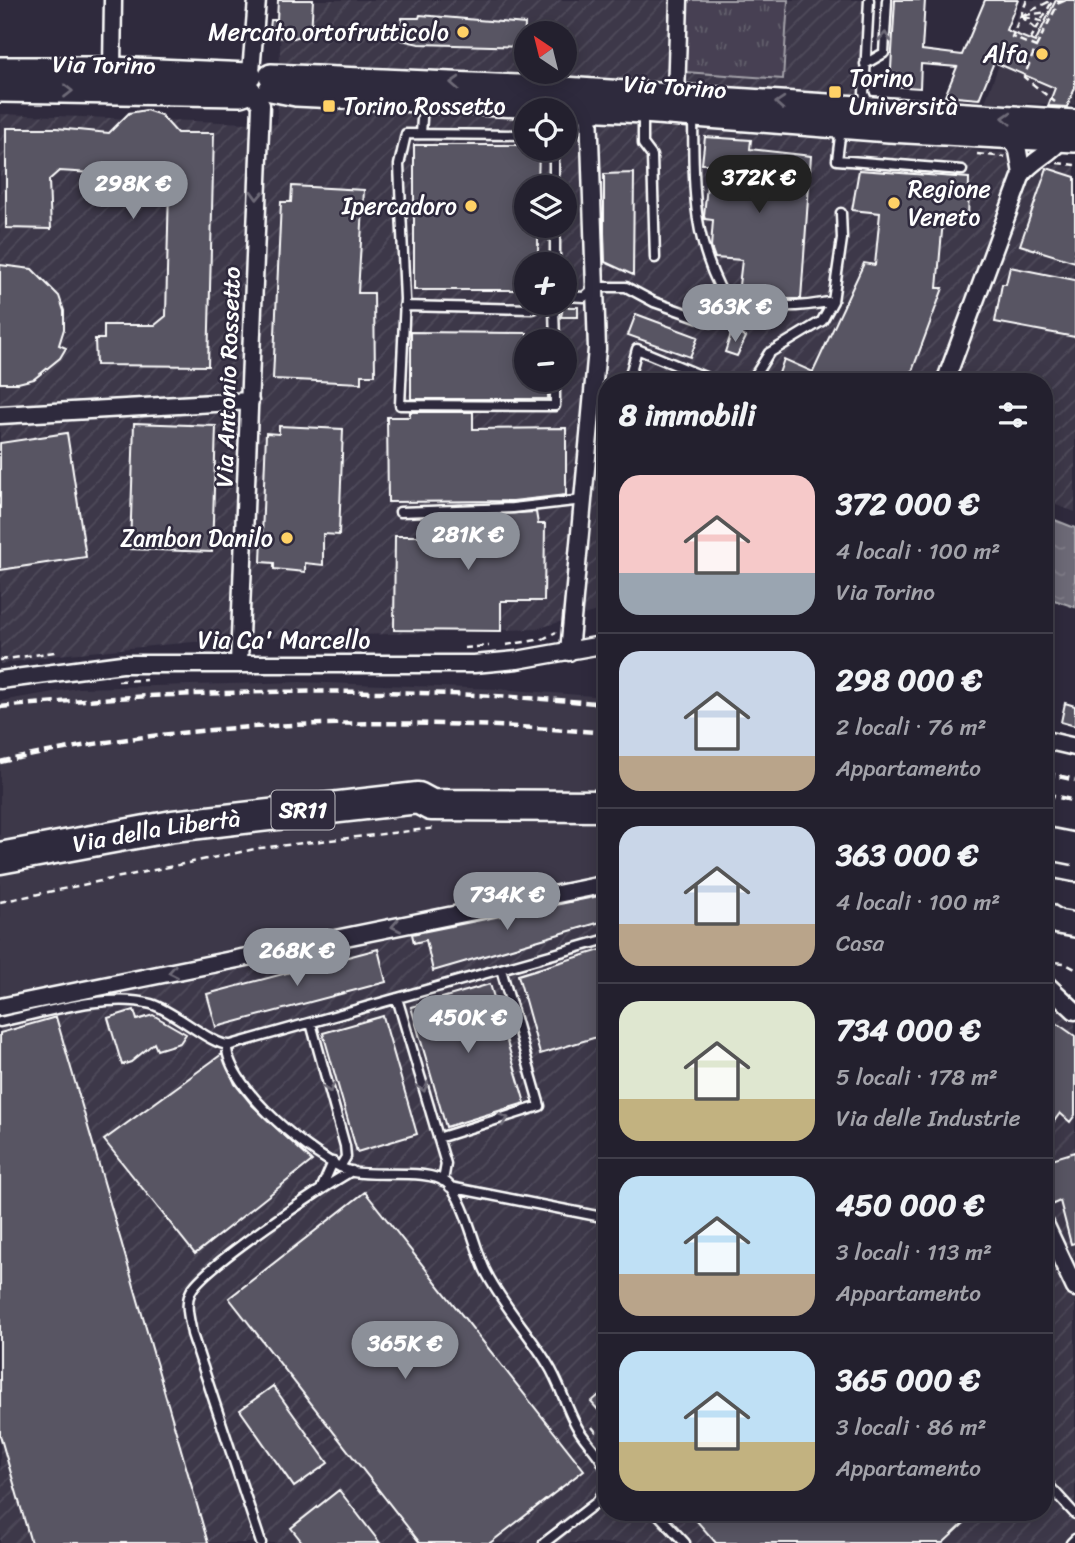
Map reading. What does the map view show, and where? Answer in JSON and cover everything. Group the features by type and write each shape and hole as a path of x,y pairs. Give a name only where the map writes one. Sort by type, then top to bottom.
{"highway":[{"name":"Via della Libertà","path":"0,841 262,796 401,789 598,788"},
{"name":"Via della Libertà","path":"0,858 221,819 418,798 432,805 539,803 598,806"}],"street":[{"name":"Via Torino","path":"112,69 113,0"},
{"path":"257,0 258,79"},
{"name":"Via Torino","path":"676,96 680,0"},
{"name":"Via Torino","path":"0,69 112,69 258,79 676,96 870,119 1008,144 1070,126"},
{"name":"Via Torino","path":"0,90 240,94 258,79"},
{"name":"Via Torino","path":"258,79 296,94 514,107"},
{"name":"Via Antonio Rossetto","path":"239,662 261,105 258,79"},
{"name":"Via Torino","path":"577,108 643,110 841,126 870,119 1070,126"},
{"path":"569,652 597,349 589,108"},
{"path":"948,373 1022,174 1034,160 1052,152 1070,126"},
{"path":"1008,144 1018,151 1022,174"},
{"path":"0,415 250,401"},
{"name":"Via Ca' Marcello","path":"0,680 122,664 474,664 598,646"},
{"path":"1053,742 1075,747"},
{"path":"0,869 219,825 331,813 418,798"},
{"path":"0,1007 598,886"},
{"path":"1053,990 1075,1011"},
{"path":"1053,1241 1075,1288"}],"lane":[{"path":"869,0 864,93 870,119"},
{"path":"865,64 884,53 887,0"},
{"path":"421,134 423,100"},
{"path":"643,110 643,144 652,156 655,258"},
{"path":"692,114 697,227 708,268 725,298 762,307 805,307 833,301"},
{"path":"841,126 837,160 962,170"},
{"path":"514,135 406,134 399,165 404,306 400,405 555,406 555,392"},
{"path":"757,373 769,353 822,321 833,301 842,239 841,213"},
{"path":"577,297 584,297 595,287 626,287 654,302 711,322 725,298"},
{"path":"404,306 514,309"},
{"path":"630,373 637,349 695,373"},
{"path":"400,512 513,508 583,500"},
{"path":"0,1022 88,1005 130,1001 163,1009 195,1026 220,1045 227,1046 598,942"},
{"path":"438,1138 540,1106 501,969"},
{"path":"397,998 446,1164 447,1184 487,1274 547,1363 575,1424 598,1456"},
{"path":"311,1023 346,1157 322,1187"},
{"path":"227,1046 227,1058 251,1095 295,1136 337,1165 352,1171 428,1177 447,1184 598,1216"},
{"path":"261,1543 192,1334 188,1301 193,1287 205,1276 322,1187 352,1171"},
{"path":"1053,1490 1075,1514"},
{"path":"544,1543 598,1500"},
{"path":"664,1521 685,1543"},
{"path":"1071,1543 1075,1539"}],"path":[{"path":"1027,0 1012,37 1037,47"},
{"path":"1021,16 1053,0 1038,32 1030,40"},
{"path":"1066,0 1057,1 1024,77 1056,103 1070,126"},
{"path":"1021,16 1048,12"},
{"path":"1021,16 1044,21"},
{"path":"1021,16 1038,32"},
{"path":"1047,161 1075,165"},
{"path":"462,648 543,639 562,625 572,624"},
{"path":"0,660 55,652"},
{"path":"118,681 146,680"},
{"path":"0,902 260,848 440,828"},
{"path":"1053,962 1064,963 1075,969"}],"shaded area":[{"path":"282,0 866,0 860,137 1003,153 1043,164 1075,167 1075,512 1053,504 1053,373 598,373 598,611 536,629 214,640 58,655 0,664 0,114 277,124"},
{"path":"1023,0 1075,0 1075,105 985,102"},
{"path":"300,682 499,689 598,696 598,877 0,1000 0,701 78,688"},
{"path":"598,892 598,1521 1053,1521 1053,1005 1075,1020 1075,1543 0,1543 0,1013"}],"green space":[{"path":"688,0 788,0 783,79 685,72"}],"water":[{"path":"1053,519 1075,528 1075,607 1053,600"}],"building":[{"path":"278,0 313,0 311,33 294,38 269,37 271,20 277,20"},
{"path":"895,0 925,0 922,50 962,55 985,0 1018,0 1006,30 1035,42 1056,0 1075,0 1075,88 1067,107 1048,106 1055,88 994,62 979,99 945,96 957,67 921,64 920,88 890,86"},
{"name":"Mercato ortofrutticolo","path":"420,15 514,23 514,47 419,44 401,40 402,18 419,18"},
{"path":"146,110 161,115 177,133 214,133 208,366 96,365 95,339 104,339 104,325 155,325 166,316 169,185 160,177 59,171 49,180 51,229 6,228 6,128 56,128 109,133 129,113"},
{"path":"705,137 751,140 750,149 811,156 801,299 766,299 738,294 742,260 715,258 711,247 713,220 705,219 704,216 709,164 702,164"},
{"name":"Ipercadoro","path":"414,145 514,145 514,161 539,161 538,175 514,175 514,238 538,238 538,252 514,252 514,290 414,290"},
{"path":"1047,168 1075,177 1075,262 1020,245"},
{"path":"859,170 969,178 968,223 943,220 937,288 943,288 911,373 779,373 784,359 813,372 864,263 875,265 880,213 852,210"},
{"path":"634,173 633,275 605,262 604,174"},
{"path":"292,186 364,190 358,293 374,293 375,375 361,375 361,383 273,379 281,202 291,202"},
{"path":"0,265 32,269 59,296 64,311 64,329 59,345 66,348 60,358 34,379 18,383 0,383"},
{"path":"1010,267 1075,280 1075,337 995,322 1002,284 1006,284"},
{"path":"578,307 578,317 561,317 577,315"},
{"path":"636,314 698,337 690,357 628,335"},
{"path":"732,331 746,337 737,356 725,352"},
{"path":"411,332 514,333 514,392 548,392 548,399 411,399"},
{"path":"410,412 473,412 473,429 566,428 566,495 513,501 388,502 387,417 410,417"},
{"path":"134,423 216,426 212,552 130,549"},
{"path":"279,426 343,429 339,535 323,534 323,565 305,563 305,572 274,569 274,563 261,562 266,433 279,434"},
{"path":"67,433 86,557 0,570 0,443"},
{"path":"536,512 538,524 545,524 544,601 501,601 501,631 394,630 395,536 443,536 442,517"},
{"path":"1065,703 1075,706 1075,726 1061,722"},
{"path":"598,896 598,923 433,971 426,940 414,943 412,934"},
{"path":"378,949 386,982 216,1027 207,994"},
{"path":"598,951 598,1037 540,1054 518,975"},
{"path":"490,984 525,1103 446,1127 411,1007"},
{"path":"134,1010 137,1020 153,1015 186,1034 180,1043 157,1050 154,1043 131,1062 122,1065 108,1018"},
{"path":"383,1016 417,1134 357,1152 323,1033"},
{"path":"56,1017 208,1543 31,1543 0,1435 0,1033"},
{"path":"1053,1021 1075,1036 1075,1115 1070,1122 1060,1113 1053,1123"},
{"path":"222,1054 235,1084 252,1105 312,1161 195,1254 104,1140"},
{"path":"1075,1152 1075,1243 1071,1244 1060,1201 1053,1204 1053,1159"},
{"path":"365,1192 584,1470 490,1543 420,1543 229,1298"},
{"path":"273,1386 328,1463 294,1487 240,1410"},
{"path":"598,1396 598,1410 591,1402"},
{"path":"339,1490 380,1543 303,1543 291,1528"},
{"path":"697,1521 966,1521 943,1543 716,1543"}],"railway":[{"path":"0,707 152,696 304,692 455,694 598,703"},
{"path":"0,762 150,736 302,725 455,724 598,732"},
{"path":"1053,775 1075,780"},
{"path":"1053,796 1075,801"}],"place":[{"name":"Mercato ortofrutticolo","path":"463,32"},
{"name":"Alfa","path":"1042,54"},
{"name":"Torino Università","path":"835,92"},
{"name":"Torino Rossetto","path":"329,106"},
{"name":"Regione Veneto","path":"894,203"},
{"name":"Ipercadoro","path":"471,206"},
{"name":"Zambon Danilo","path":"287,538"}]}
